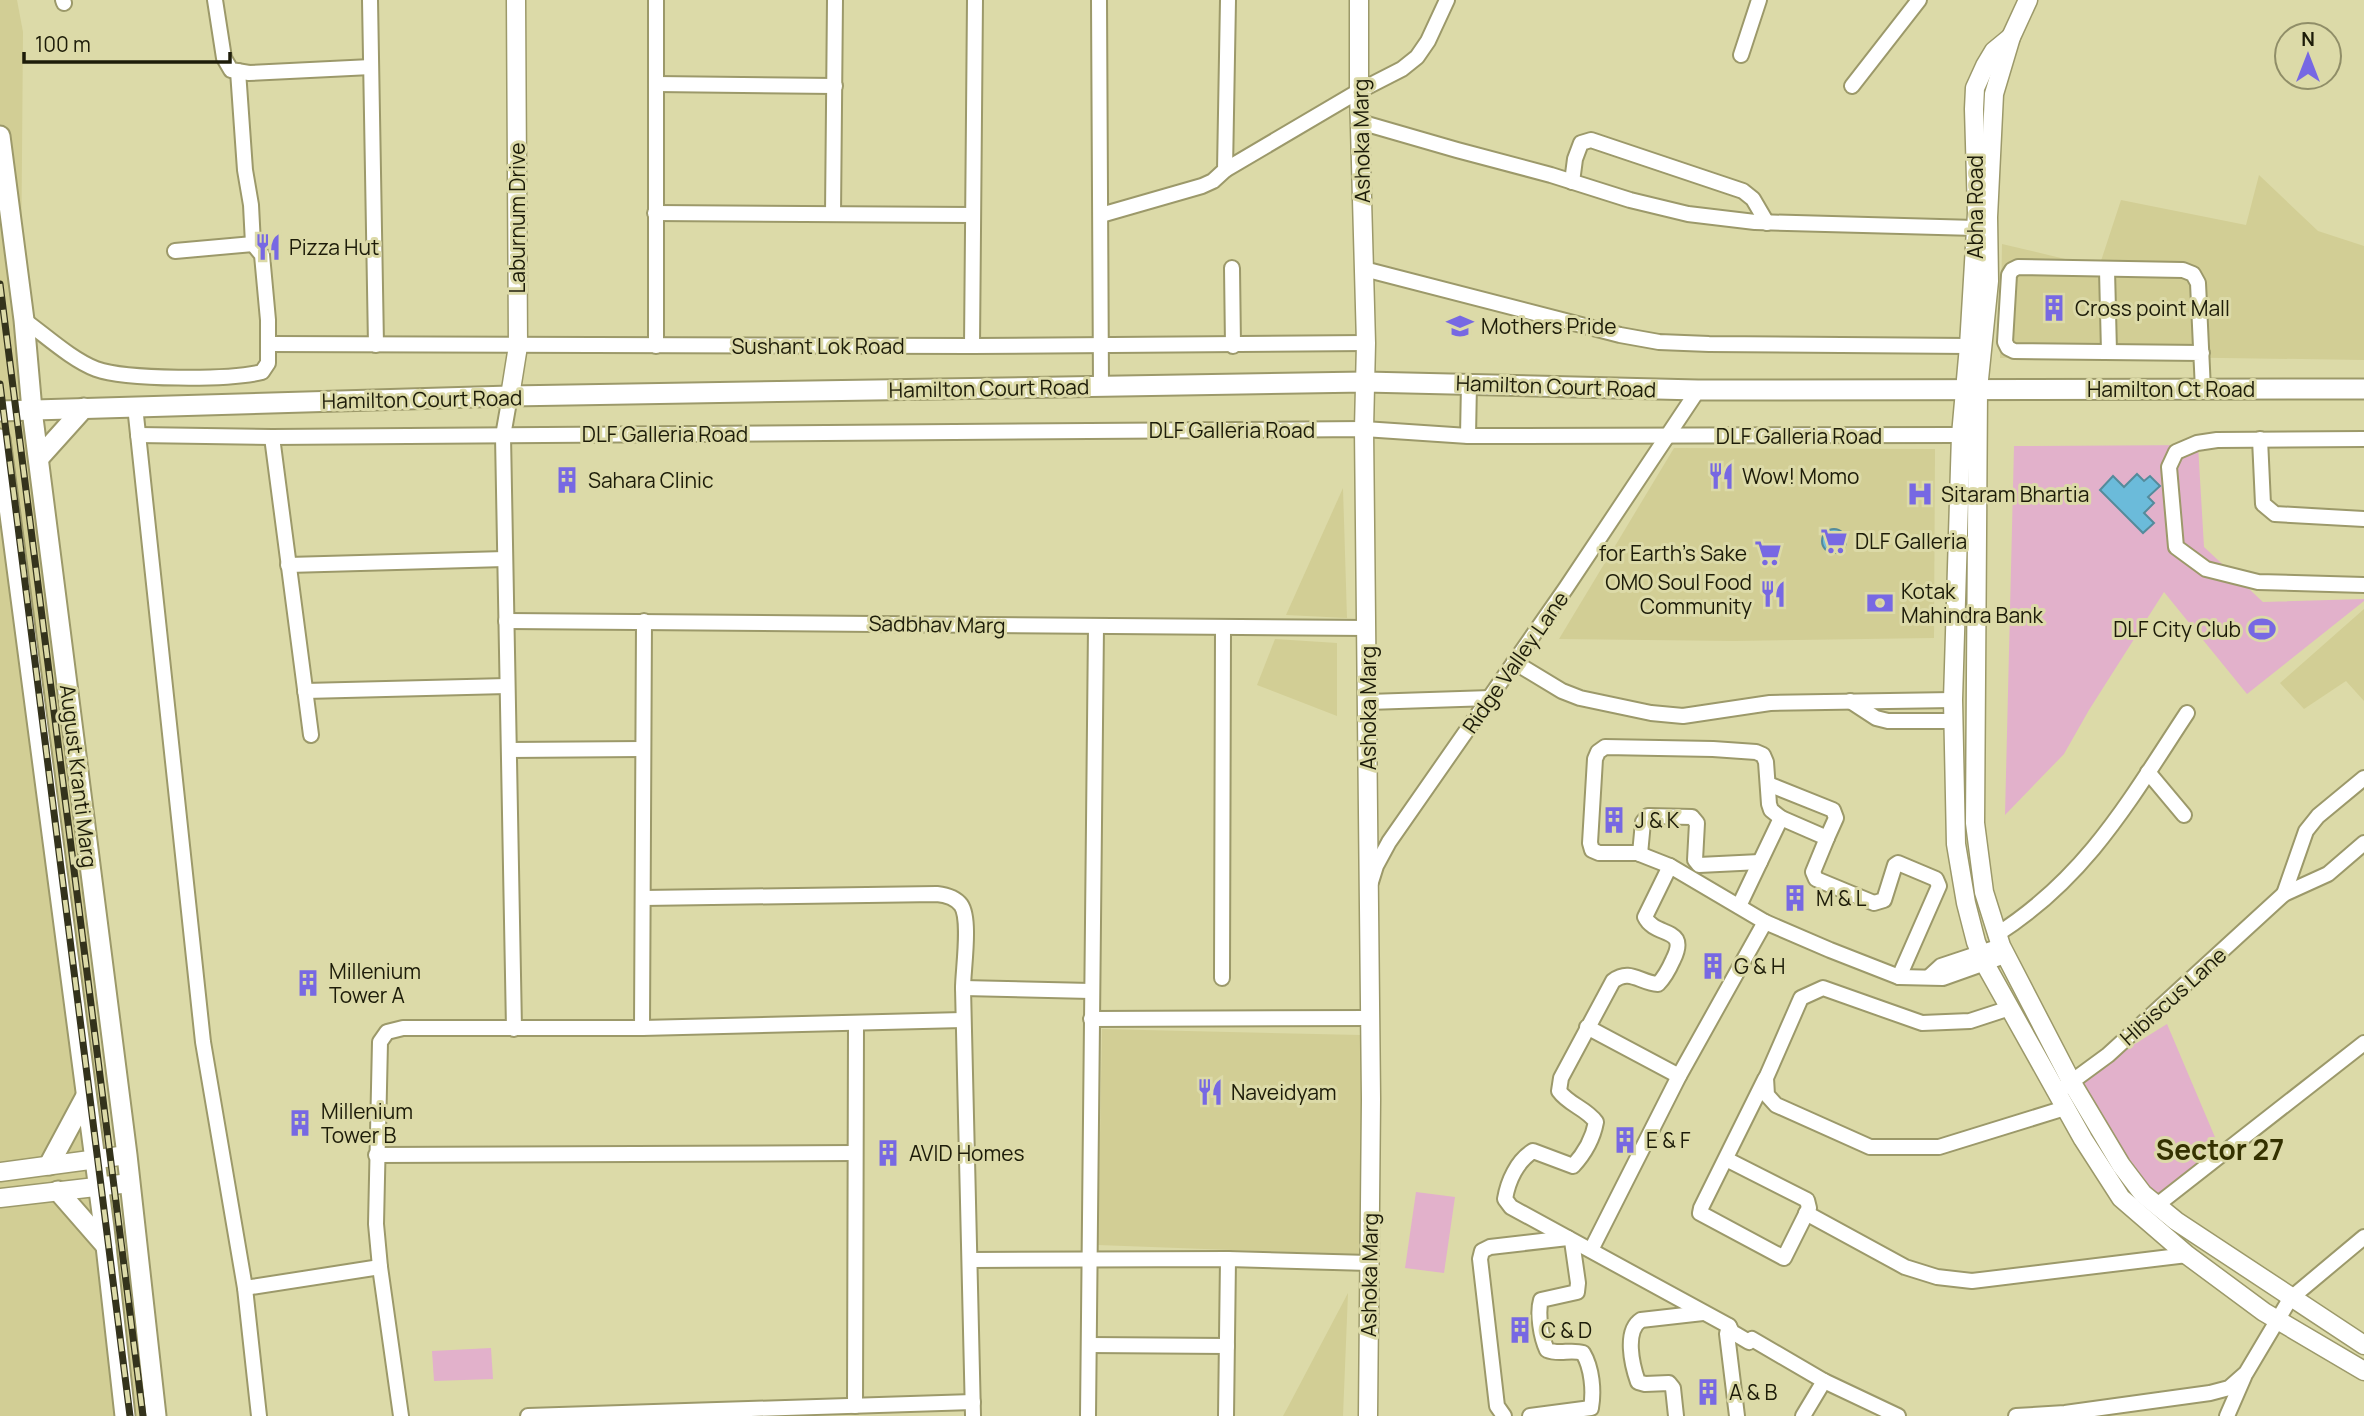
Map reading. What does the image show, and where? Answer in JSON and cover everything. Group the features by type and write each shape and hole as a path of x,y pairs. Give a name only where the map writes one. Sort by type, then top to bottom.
{"main road":[{"name":"August Kranti Marg","path":"0,136 24,320 32,410 127,1155 156,1416"},
{"name":"Hamilton Court Road","path":"0,411 510,396 1365,382 1698,390 1971,389"},
{"name":"Hamilton Ct Road","path":"1971,389 2364,388"},
{"path":"39,458 84,408"},
{"name":"August Kranti Marg","path":"0,439 106,1246 125,1416"},
{"path":"49,1165 86,1096"},
{"path":"58,1191 106,1246"}],"street":[{"path":"215,0 224,58 231,70 249,73 371,67"},
{"path":"370,0 376,345"},
{"name":"Laburnum Drive","path":"514,1029 503,436 517,346 516,0"},
{"path":"656,0 656,346"},
{"path":"833,214 835,0"},
{"path":"972,346 975,0"},
{"path":"1099,0 1101,386"},
{"path":"1225,170 1228,0"},
{"name":"Ashoka Marg","path":"1359,0 1366,343 1364,429 1370,1018 1368,1416"},
{"path":"1101,215 1213,181 1225,170 1359,91 1402,69 1417,57 1428,41 1447,0"},
{"path":"1741,55 1759,0"},
{"path":"1852,86 1919,0"},
{"name":"Abha Road","path":"1971,389 1989,281 1994,94 2011,37 2028,0"},
{"name":"Abha Road","path":"1971,389 1969,346 1976,228 1975,88 1994,51 2011,37"},
{"path":"24,320 93,368 111,373 171,377 252,375 262,372 268,363 269,344 262,255 253,244 238,71"},
{"path":"656,84 835,86"},
{"path":"1360,121 1629,200 1688,214 1767,223 1976,228"},
{"path":"1572,182 1575,159 1581,143 1591,140 1743,191 1753,199 1767,223"},
{"path":"655,213 973,215"},
{"path":"175,251 253,244"},
{"path":"2202,353 2014,351 2008,348 2005,342 2012,270 2018,267 2183,270 2193,274 2198,284 2202,353 2203,390"},
{"path":"1232,268 1233,346"},
{"path":"1364,269 1620,335 1659,342 1969,346"},
{"path":"2107,270 2109,352"},
{"path":"1989,281 2009,282"},
{"name":"Sushant Lok Road","path":"269,344 1233,346 1366,343"},
{"path":"1468,436 1469,383"},
{"path":"1971,389 1961,435 1953,700 1956,844 1966,903 1982,958 2010,1008 2065,1094 2121,1198 2187,1255 2277,1320 2364,1371"},
{"path":"1971,389 1975,823 1984,892 2000,946 2065,1094 2143,1194 2176,1222 2364,1345"},
{"name":"Ridge Valley Lane","path":"1368,890 1376,866 1389,842 1566,588 1698,390"},
{"path":"135,406 203,1042 245,1288 259,1416"},
{"name":"DLF Galleria Road","path":"138,435 503,436 1364,429 1468,436 1961,435"},
{"path":"272,437 311,735"},
{"path":"2260,439 2263,504 2275,514 2364,519"},
{"path":"2364,439 2217,440 2197,443 2176,452 2169,467 2176,547 2206,569 2258,582 2364,585"},
{"path":"288,565 505,559"},
{"name":"Sadbhav Marg","path":"506,621 1367,628"},
{"path":"642,1028 644,621"},
{"path":"1088,1416 1096,626"},
{"path":"1222,978 1223,627"},
{"path":"1514,662 1562,691 1580,698 1651,713 1683,716 1770,704 1953,700"},
{"path":"305,691 507,686"},
{"path":"1368,702 1490,698"},
{"path":"1850,701 1876,718 1888,721 1954,721"},
{"path":"1827,838 1781,818 1771,810 1766,762 1763,755 1756,752 1672,747 1605,747 1595,758 1590,844 1592,850 1600,853 1640,854 1670,866 1765,922 1899,977 1943,978 2000,946 2082,863 2118,819 2187,713"},
{"path":"509,750 643,749"},
{"path":"2148,772 2184,815"},
{"name":"Hibiscus Lane","path":"2284,894 2306,831 2318,816 2364,778"},
{"path":"1768,784 1833,810 1836,818 1813,876 1816,879 1874,902 1884,900 1898,863 1936,879 1938,886 1899,977"},
{"path":"1640,854 1643,822 1648,816 1692,817 1697,823 1695,860 1699,865 1760,862"},
{"path":"1740,906 1781,818"},
{"name":"Hibiscus Lane","path":"2065,1094 2284,894 2328,874 2364,843"},
{"path":"1670,866 1645,917 1648,922 1671,934 1678,941 1679,948 1664,978 1658,984 1648,983 1631,975 1622,975 1614,981 1560,1078 1559,1091 1566,1100 1590,1113 1596,1122 1595,1131 1573,1166 1532,1151 1522,1158 1507,1186 1504,1199 1511,1207 1703,1313 1753,1334 1752,1339 1824,1381 1896,1416"},
{"path":"528,1416 855,1406 973,1409 963,1020 965,919 962,906 951,897 937,894 643,898"},
{"path":"1591,1250 1679,1076 1765,922"},
{"path":"963,988 1091,991"},
{"path":"1726,1158 1807,1200 1809,1208 1786,1257 1781,1258 1700,1213 1801,999 1823,988 1922,1023 1970,1021 2010,1008"},
{"path":"1091,1019 1370,1018"},
{"path":"401,1416 376,1224 380,1042 387,1032 403,1028 642,1028 963,1020"},
{"path":"855,1406 856,1024"},
{"path":"1587,1027 1679,1076"},
{"path":"2158,1205 2364,1043"},
{"path":"1766,1078 1767,1095 1776,1105 1870,1147 1939,1147 2065,1094"},
{"path":"376,1155 855,1153"},
{"path":"0,1172 127,1155"},
{"path":"0,1198 130,1183"},
{"path":"1807,1213 1905,1267 1937,1277 1972,1281 2187,1255"},
{"path":"2227,1416 2246,1373 2290,1299 2364,1237"},
{"path":"1504,1416 1497,1406 1480,1259 1482,1251 1490,1247 1570,1239"},
{"path":"1530,1416 1591,1408 1588,1362 1583,1353 1574,1350 1554,1353 1547,1350 1539,1306 1541,1300 1547,1297 1577,1292 1578,1283 1570,1239"},
{"path":"971,1261 1228,1259 1369,1264"},
{"path":"1226,1416 1228,1259"},
{"path":"245,1288 380,1267"},
{"path":"1676,1416 1673,1388 1669,1383 1638,1382 1631,1333 1634,1324 1641,1320 1703,1313"},
{"path":"1729,1326 1727,1334 1737,1416"},
{"path":"1089,1345 1227,1346"},
{"path":"2016,1416 2066,1414 2210,1393 2229,1388 2246,1373"},
{"path":"1803,1416 1824,1381"}],"shaded area":[{"path":"0,0 17,0 23,32 20,403 49,605 142,1416 0,1416"},
{"path":"2259,175 2318,231 2364,246 2364,360 2092,356 2000,358 2002,244 2099,267 2121,200 2246,225"},
{"name":"DLF City Club","path":"2198,445 2204,547 2263,602 2364,601 2247,694 2164,592 2064,754 2005,815 2014,446"},
{"path":"1674,448 1935,449 1934,638 1734,641 1559,639"},
{"path":"1343,488 1347,618 1286,615"},
{"path":"2364,609 2364,701 2346,681 2304,709 2280,683"},
{"path":"1275,639 1337,643 1337,716 1257,685"},
{"path":"2167,1024 2220,1149 2157,1205 2072,1083"},
{"path":"1102,1029 1361,1035 1368,1255 1098,1245"},
{"path":"1416,1192 1455,1197 1444,1273 1405,1268"},
{"path":"1348,1293 1343,1416 1283,1416 1289,1405"},
{"path":"491,1348 493,1379 434,1381 432,1351"}],"water":[{"path":"2137,474 2144,481 2150,476 2160,486 2148,497 2154,503 2144,513 2154,523 2143,533 2100,490 2113,476 2124,487"},
{"path":"1834,529 1842,533 1846,541 1842,549 1834,553 1826,549 1822,541 1826,533"}],"railway":[{"path":"0,284 143,1416"},
{"path":"0,384 130,1416"}],"place":[{"name":"Pizza Hut","path":"268,247"},
{"name":"Cross point Mall","path":"2054,308"},
{"name":"Mothers Pride","path":"1460,326"},
{"name":"Wow! Momo","path":"1721,476"},
{"name":"Sahara Clinic","path":"567,480"},
{"name":"Sitaram Bhartia","path":"1920,494"},
{"name":"DLF Galleria","path":"1834,541"},
{"name":"for Earth's Sake","path":"1768,553"},
{"name":"OMO Soul Food Community","path":"1773,594"},
{"name":"Kotak Mahindra Bank","path":"1880,603"},
{"name":"DLF City Club","path":"2262,629"},
{"name":"J & K","path":"1614,820"},
{"name":"M & L","path":"1795,898"},
{"name":"G & H","path":"1713,966"},
{"name":"Millenium Tower A","path":"308,983"},
{"name":"Naveidyam","path":"1210,1092"},
{"name":"Millenium Tower B","path":"300,1123"},
{"name":"E & F","path":"1625,1140"},
{"name":"AVID Homes","path":"888,1153"},
{"name":"C & D","path":"1520,1330"},
{"name":"A & B","path":"1708,1392"}],"district":[{"name":"Sector 27","path":"2220,1149"}]}
